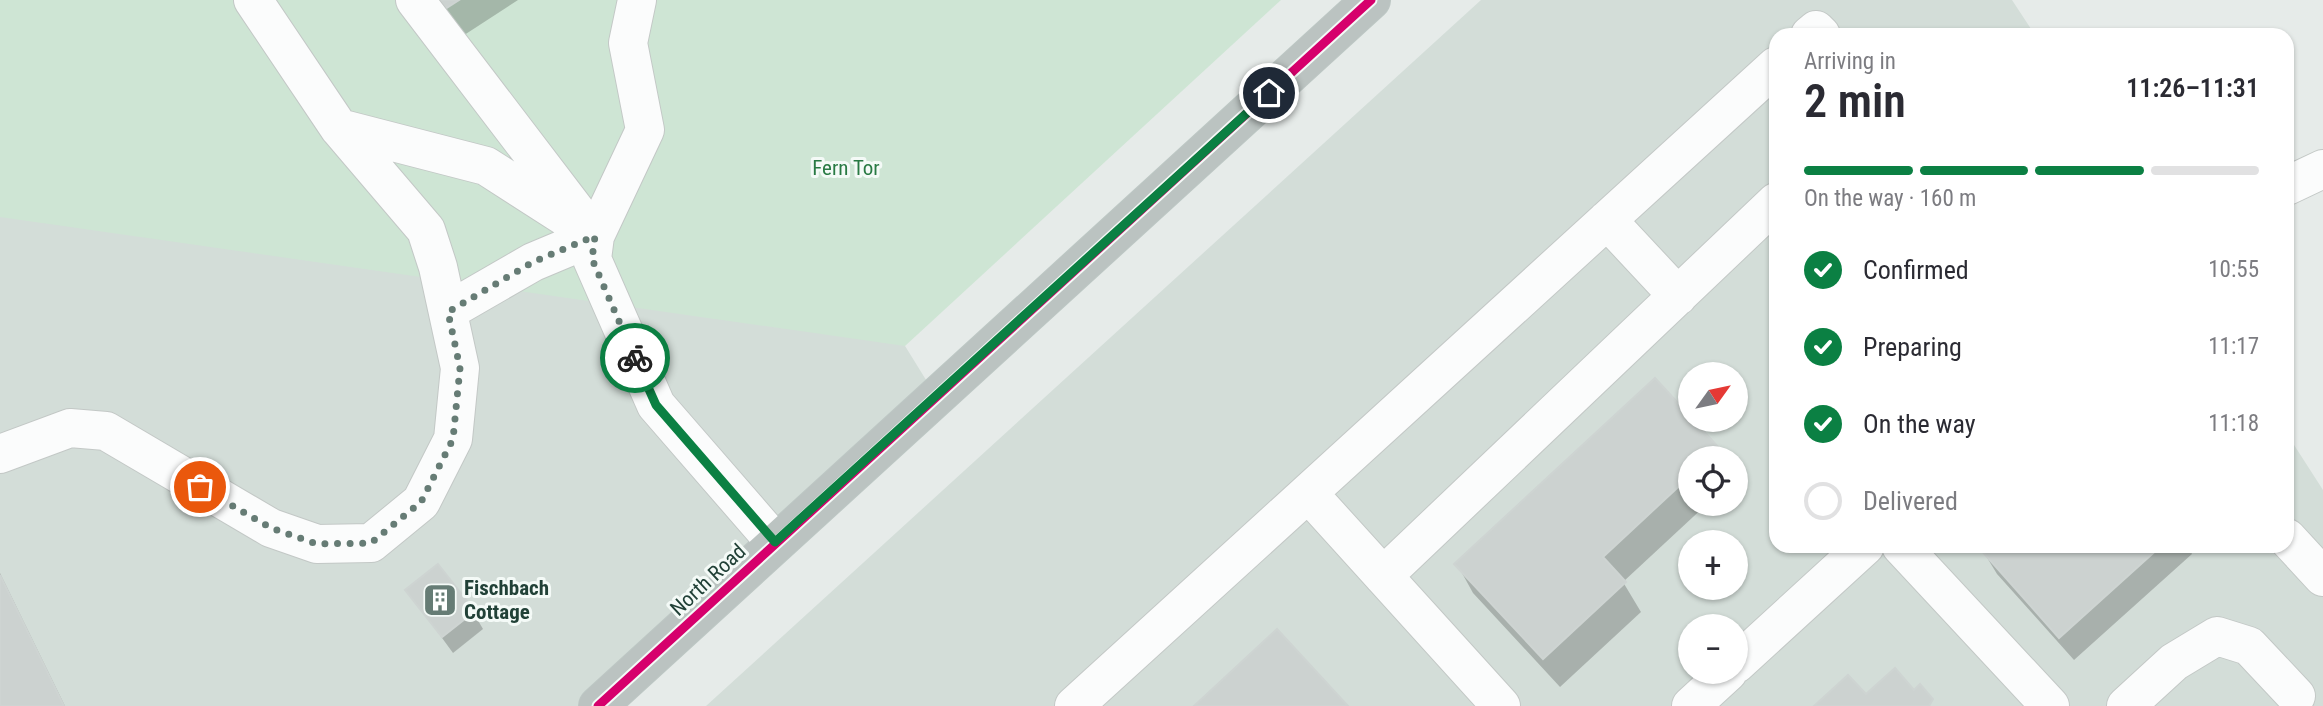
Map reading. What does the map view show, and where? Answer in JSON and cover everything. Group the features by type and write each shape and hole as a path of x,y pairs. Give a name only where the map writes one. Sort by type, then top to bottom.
{"highway":[{"name":"North Road","path":"598,706 1371,0"}],"lane":[{"path":"0,454 70,428 106,432 271,528 317,544 371,543 421,502 453,439 460,368 426,230 339,128 253,0"},
{"path":"415,0 595,236"},
{"path":"637,0 628,43 645,130 595,236 592,259 656,405 775,542"},
{"path":"1074,706 1769,72"},
{"path":"339,128 486,166 595,236"},
{"path":"2294,183 2323,169"},
{"path":"1383,576 1769,209"},
{"path":"1607,220 1678,296"},
{"path":"448,312 533,262 595,236"},
{"path":"1308,493 1491,702"},
{"path":"2294,546 2323,577"},
{"path":"1748,653 1857,553"},
{"path":"1908,553 2050,706"},
{"path":"2126,706 2174,662 2217,636 2249,646 2296,696"},
{"path":"1691,706 1715,684"}],"shaded area":[{"path":"0,0 691,0 936,396 593,706 0,706"},
{"path":"1481,0 2012,0 2030,28 1769,28 1769,553 2294,553 2294,445 2323,490 2323,706 706,706"}],"green space":[{"name":"Fern Tor","path":"0,0 1281,0 905,346 0,217"}],"building":[{"path":"428,0 459,0 437,14"},
{"path":"1655,378 1678,403 1678,432 1704,432 1717,446 1678,446 1678,487 1603,557 1626,582 1543,659 1454,564"},
{"path":"1984,553 2153,553 2059,638"},
{"name":"Fischbach Cottage","path":"438,564 475,611 442,637 405,590"},
{"path":"0,575 64,706 0,706"},
{"path":"1277,629 1348,706 1194,706"},
{"path":"1895,668 1914,690 1920,684 1933,699 1929,706 1814,706 1848,675 1866,694"}],"cycle path":[{"path":"598,706 1371,0"}],"way so far":[{"path":"200,487 271,528 317,544 371,543 421,502 453,439 460,368 448,312 533,262 595,236 592,259 635,358"}],"place":[{"name":"Fischbach Cottage","path":"440,600"}],"route":[{"path":"635,358 656,405 671,426 775,542 1269,93"}]}
